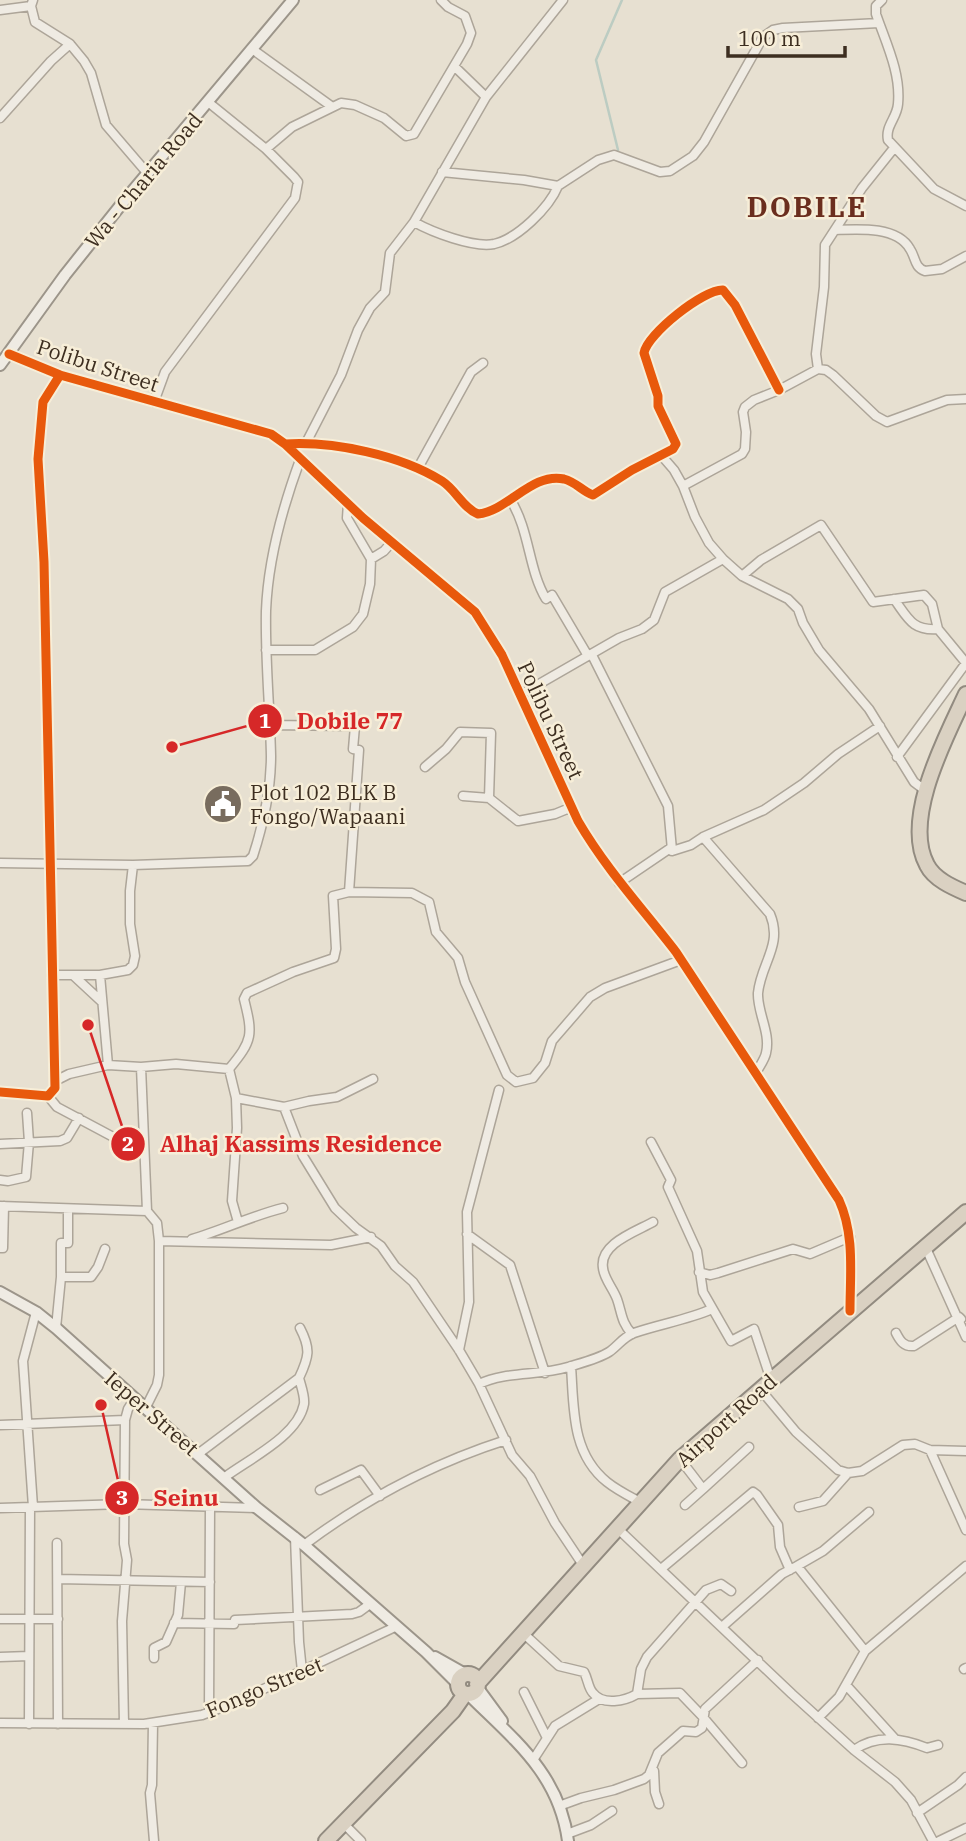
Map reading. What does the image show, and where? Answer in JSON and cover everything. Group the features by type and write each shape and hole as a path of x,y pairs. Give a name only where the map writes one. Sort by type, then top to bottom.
{"highway":[{"path":"966,694 926,791 920,833 921,851 928,868 941,881 966,893"},
{"name":"Airport Road","path":"327,1841 444,1720 468,1685 509,1650 616,1527 680,1459 966,1212"}],"street":[{"name":"Wa - Charia Road","path":"0,365 65,275 293,0"},
{"path":"266,149 292,127 341,103 355,105 384,118 401,133 410,136 414,134 471,33 465,16 441,0"},
{"path":"306,443 341,375 358,330 370,308 385,292 390,253 414,222 486,97 563,0"},
{"path":"882,0 876,6 896,72 898,107 887,134 894,148 934,189 966,206"},
{"path":"0,10 32,3 35,22 70,44 85,61 91,73 106,125 148,174"},
{"path":"414,222 442,236 492,245 541,213 558,187 607,156 614,155 664,173 693,156 704,142 764,37 773,30 879,23"},
{"path":"0,118 51,61 70,44"},
{"path":"252,49 331,106"},
{"path":"454,66 486,97"},
{"path":"154,402 165,372 295,198 298,182 266,149 208,102"},
{"path":"818,369 825,245 862,188 894,148"},
{"path":"442,172 524,180 558,187"},
{"path":"836,230 865,230 894,235 910,248 916,265 925,271 942,269 966,256"},
{"path":"285,444 306,443 365,451 418,468 445,483 469,509 478,514 487,512 538,482 556,478 577,485 583,492 593,495 632,470 673,449 676,444 658,406 658,396 645,346 697,300 718,290 723,290 735,305 779,390"},
{"name":"Polibu Street","path":"9,354 60,374 271,434 391,543 475,612 502,654 589,840 619,883 648,915 681,960 833,1189 845,1213 850,1237 849,1311"},
{"path":"418,468 471,372 483,363"},
{"path":"683,486 742,454 746,441 743,412 745,407 818,369 834,375 876,416 887,422 947,400 966,399"},
{"path":"48,1096 55,1088 55,1081 44,562 38,459 44,402 60,374"},
{"path":"662,455 683,486 709,543 742,576 788,599 797,609 819,650 869,709 914,782 926,791"},
{"path":"0,863 133,866 248,861 253,856 269,776 266,609 271,566 283,508 300,460"},
{"path":"510,499 525,529 540,589 546,599 552,595 590,655 668,806 672,851"},
{"path":"266,650 315,650 353,627 363,614 370,584 371,559 347,518 348,503"},
{"path":"742,576 761,560 821,525 873,602 924,595 932,604 938,629 966,663 932,713 897,757"},
{"path":"371,559 391,543"},
{"path":"520,695 619,638 642,629 654,620 665,592 723,559"},
{"path":"894,599 911,623 924,630 938,629"},
{"path":"269,724 355,726 353,749 359,750 349,892"},
{"path":"672,851 691,845 702,837 764,810 880,726"},
{"path":"425,767 446,749 460,732 491,733 489,798"},
{"path":"463,796 489,798 519,821 555,814 572,807"},
{"path":"702,837 770,914 775,925 771,956 762,975 758,993 766,1052 756,1073"},
{"path":"619,883 671,847 672,851"},
{"path":"52,975 100,975 128,970 133,965 135,956 130,924 130,891 133,866"},
{"path":"229,1069 242,1053 251,1035 244,996 293,972 334,958 336,949 333,896 349,892 412,893 429,902 436,932 458,958 465,982 507,1075 516,1082 533,1078 545,1063 552,1041 590,997 606,988 681,960"},
{"path":"100,975 108,1065"},
{"path":"74,976 102,1002"},
{"path":"55,1081 69,1074 108,1065 141,1067 176,1064 229,1069"},
{"path":"141,1067 147,1212 157,1223 159,1241 159,1374 158,1385 146,1407"},
{"path":"229,1069 236,1098 237,1128 232,1201 238,1222"},
{"path":"236,1098 285,1107 337,1097 373,1079"},
{"path":"459,1350 469,1302 467,1212 499,1090"},
{"path":"0,1093 48,1096 57,1107 117,1139 143,1140"},
{"path":"285,1107 303,1156 335,1208 356,1228 382,1246 395,1266 413,1282 459,1350 479,1384 512,1455 530,1476 583,1565"},
{"path":"0,1180 26,1177 29,1142 27,1113"},
{"path":"0,1144 60,1141 67,1138 79,1118"},
{"path":"651,1143 671,1180 668,1187 697,1251 703,1292 731,1341 754,1329 765,1385 796,1432 838,1470 848,1473 862,1471 903,1445 915,1444 930,1450 966,1451"},
{"path":"0,1248 3,1248 2,1206 147,1212"},
{"path":"185,1240 283,1208"},
{"path":"56,1328 61,1243 68,1243 68,1209"},
{"path":"632,1334 623,1322 618,1301 605,1276 603,1259 608,1249 653,1222"},
{"path":"467,1234 510,1265 545,1373"},
{"path":"159,1241 331,1245 372,1237"},
{"path":"699,1272 710,1275 718,1273 793,1248 810,1254 850,1237"},
{"path":"925,1246 962,1319 966,1337"},
{"path":"61,1277 91,1277 105,1249"},
{"name":"Ieper Street","path":"0,1292 36,1312 56,1328 257,1508 295,1537 395,1627 468,1685 533,1760 559,1806 567,1837"},
{"path":"479,1384 494,1377 545,1373 571,1366 609,1352 632,1334 712,1309"},
{"path":"29,1724 31,1507 23,1362 36,1312"},
{"path":"896,1333 901,1342 914,1346 962,1319"},
{"path":"198,1454 299,1378 306,1362 308,1344 300,1328"},
{"path":"571,1366 576,1434 584,1454 606,1481 640,1502"},
{"path":"225,1478 287,1433 299,1420 305,1402 299,1378"},
{"path":"124,1724 124,1581 127,1560 123,1504 125,1420 135,1398"},
{"path":"0,1425 125,1420"},
{"path":"304,1545 380,1496 465,1453 506,1440"},
{"path":"685,1505 749,1447"},
{"path":"930,1450 966,1530"},
{"path":"680,1459 704,1489"},
{"path":"320,1490 361,1470 380,1496"},
{"path":"799,1507 823,1501 848,1473"},
{"path":"661,1569 753,1493 778,1525 780,1547 793,1568 807,1577 865,1651"},
{"path":"0,1508 123,1504 257,1508"},
{"path":"209,1713 210,1507"},
{"path":"723,1626 793,1568 823,1551 869,1512"},
{"path":"616,1527 818,1718 895,1782 911,1800 933,1841"},
{"path":"295,1537 302,1671"},
{"path":"57,1543 58,1724"},
{"path":"818,1718 839,1697 865,1651 966,1566"},
{"path":"58,1579 210,1582"},
{"path":"154,1658 154,1648 166,1642 178,1615 181,1582"},
{"path":"637,1694 641,1669 647,1657 706,1590 721,1584 731,1591"},
{"path":"174,1623 234,1624 235,1620 352,1614 370,1604"},
{"path":"0,1619 58,1619"},
{"name":"Fongo Street","path":"0,1723 153,1723 209,1713 395,1627"},
{"path":"523,1633 559,1666 584,1672 591,1692 599,1699 620,1701 637,1694 680,1693 742,1763"},
{"path":"0,1657 29,1656"},
{"path":"559,1806 645,1779 658,1753 680,1733 686,1730 696,1732 702,1728 705,1723 705,1710 758,1660"},
{"path":"846,1685 895,1739"},
{"path":"524,1692 547,1738"},
{"path":"533,1760 562,1721 599,1699"},
{"path":"153,1723 150,1793 154,1841"},
{"path":"854,1750 873,1740 895,1739 927,1748 938,1745"},
{"path":"654,1764 653,1779 659,1804"},
{"path":"918,1813 966,1777"},
{"path":"567,1837 592,1825 612,1811"},
{"path":"343,1823 361,1841"},
{"path":"939,1841 966,1828"}],"waterway":[{"path":"618,150 596,60 622,0"}],"cycle path":[{"path":"285,444 345,448 407,464 442,481 468,508 478,514 500,506 531,486 552,478 568,480 593,495 632,470 673,449 676,444 658,406 658,396 644,353 647,345 665,324 690,304 723,290 735,305 779,390"},
{"path":"9,354 60,375 271,434 363,518 475,612 502,655 578,821 589,839 676,952 839,1200 850,1241 850,1311"},
{"path":"0,1092 48,1096 55,1088 44,562 38,459 43,402 60,375"}],"place":[{"name":"Dobile 77","path":"172,747"},
{"name":"Plot 102 BLK B Fongo/Wapaani","path":"223,804"},
{"name":"Alhaj Kassims Residence","path":"88,1025"},
{"name":"Seinu","path":"101,1405"}],"district":[{"name":"DOBILE","path":"807,206"}]}
